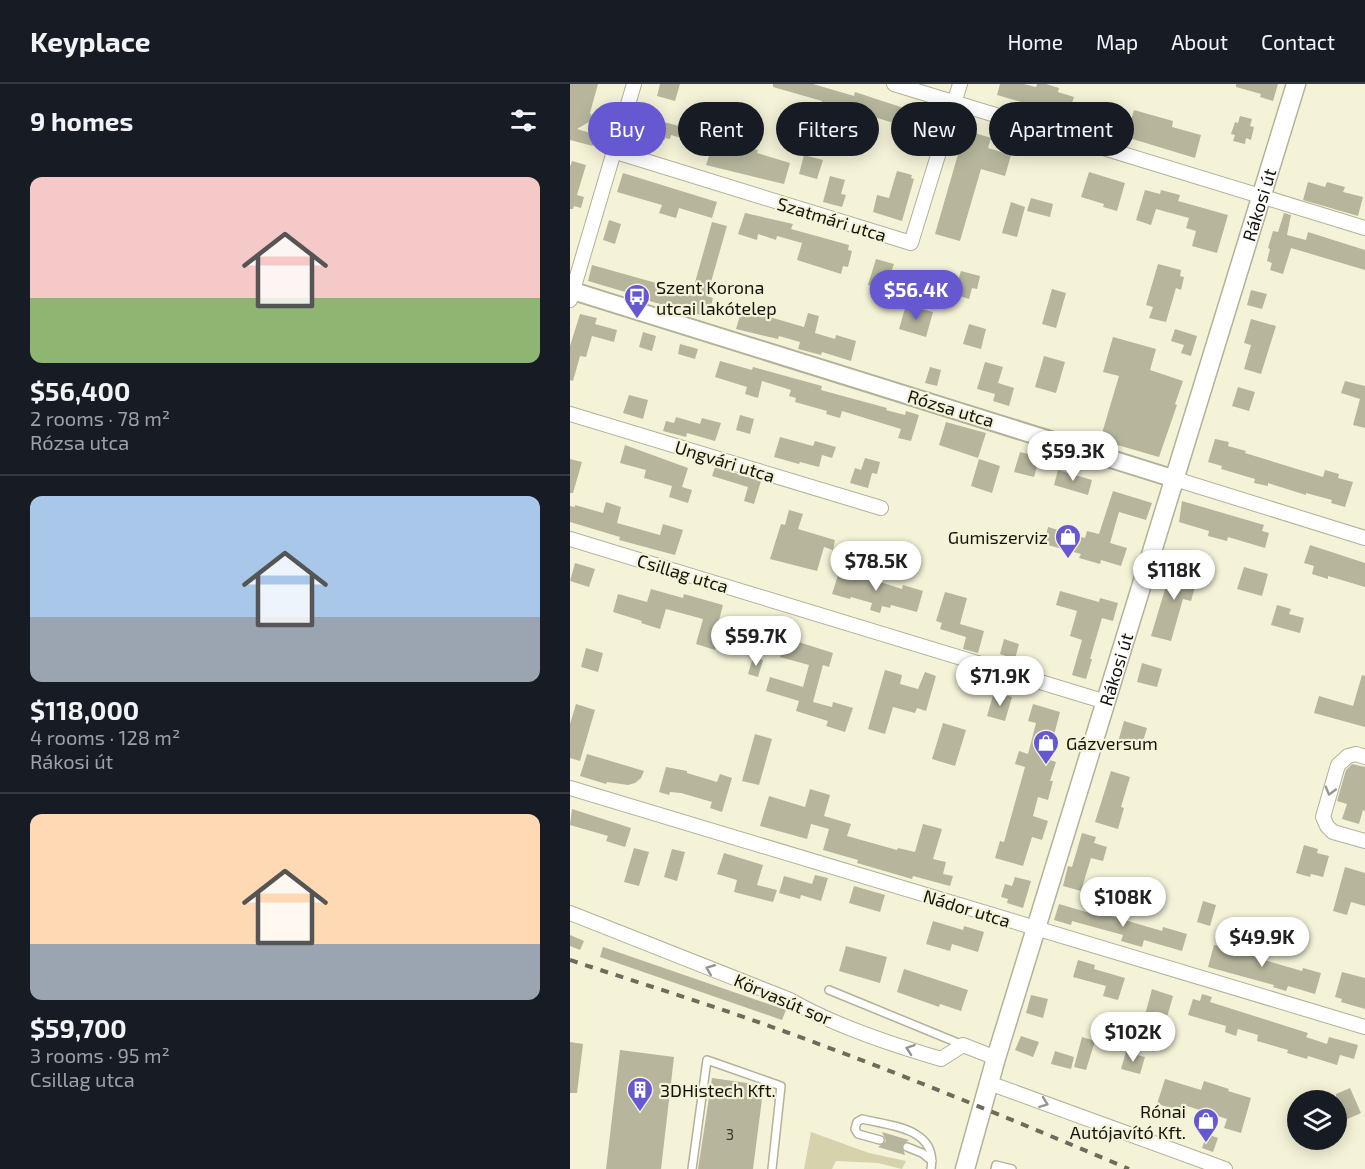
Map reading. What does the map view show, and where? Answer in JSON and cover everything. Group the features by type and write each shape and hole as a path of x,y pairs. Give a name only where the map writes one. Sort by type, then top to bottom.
{"main road":[{"name":"Rákosi út","path":"965,1169 996,1058 1296,84"}],"street":[{"path":"628,102 634,84"},
{"path":"894,84 952,102"},
{"path":"955,102 960,84"},
{"path":"977,110 1365,228"},
{"path":"571,294 612,156"},
{"name":"Szatmári utca","path":"629,156 911,243 938,156"},
{"name":"Rózsa utca","path":"571,294 1365,538"},
{"name":"Ungvári utca","path":"570,414 881,508"},
{"name":"Csillag utca","path":"570,539 1106,702"},
{"path":"1365,757 1353,754 1338,765 1323,817 1333,832 1365,841"},
{"name":"Nádor utca","path":"570,788 1365,1028"},
{"name":"Körvasút sor","path":"570,914 911,1050 941,1059 963,1045"},
{"path":"963,1045 996,1058"},
{"path":"989,1083 1226,1169"}],"lane":[{"path":"829,990 963,1045"},
{"path":"692,1169 706,1060 782,1086 772,1169"},
{"path":"880,1140 858,1134 855,1130 857,1122 862,1119 914,1132 926,1141 933,1156 932,1165"},
{"path":"907,1147 922,1153 932,1165"},
{"path":"995,1169 996,1165 1012,1169"}],"shaded area":[{"path":"811,1132 869,1153 906,1161 902,1169 878,1163 836,1161 832,1169 804,1169"}],"building":[{"path":"570,84 598,84 593,102 588,102 588,123 577,129 588,132 588,145 570,140"},
{"path":"660,84 680,84 675,101 657,96"},
{"path":"773,84 813,84 854,96 855,92 891,104 891,122 879,119 879,102 822,102 773,87"},
{"path":"1000,84 1024,84 1036,87 1037,84 1046,84 1059,88 1058,92 1074,97 1072,102 1022,102 997,95"},
{"path":"1236,84 1278,84 1273,101 1260,97 1261,94 1236,87"},
{"path":"1134,110 1173,121 1172,127 1201,135 1195,158 1134,139"},
{"path":"1240,116 1252,119 1250,126 1254,127 1251,140 1246,138 1245,144 1233,141 1235,135 1231,134"},
{"path":"666,123 678,126 678,137 671,135 670,139 666,138"},
{"path":"977,134 989,137 989,156 1011,156 1005,176 981,169 960,241 935,234 958,156 977,156"},
{"path":"764,155 790,163 784,184 706,165 709,156"},
{"path":"804,156 823,160 817,179 799,174"},
{"path":"572,161 586,165 577,195 584,197 581,208 574,206 570,209 570,167"},
{"path":"897,171 912,175 911,178 914,179 902,221 873,212 877,195 889,198"},
{"path":"1089,172 1125,183 1117,211 1103,207 1104,204 1081,197"},
{"path":"623,173 717,202 712,218 679,208 676,218 659,213 662,205 617,192"},
{"path":"830,176 845,180 841,194 846,195 842,207 823,202"},
{"path":"1308,182 1325,187 1327,182 1345,187 1343,192 1363,197 1358,216 1303,200"},
{"path":"1145,190 1160,194 1161,190 1180,195 1178,201 1228,215 1217,253 1192,246 1196,231 1186,228 1189,218 1156,209 1151,225 1136,220"},
{"path":"1031,198 1053,204 1050,217 1027,211"},
{"path":"1011,202 1025,207 1017,237 1002,233"},
{"path":"745,213 793,224 791,229 849,245 848,250 852,251 848,267 843,266 841,274 797,260 802,243 777,236 776,240 758,234 757,240 738,234"},
{"path":"1284,213 1291,215 1287,235 1306,240 1308,232 1365,250 1365,270 1291,248 1283,274 1270,270 1272,263 1267,261 1270,249 1268,248 1273,231 1278,232"},
{"path":"609,220 621,224 615,244 603,240"},
{"path":"712,222 727,226 707,296 713,298 708,317 631,296 632,294 588,281 592,265 692,293"},
{"path":"876,259 894,264 890,275 913,282 908,301 891,297 893,292 868,285"},
{"path":"1158,264 1181,270 1180,276 1184,277 1181,290 1176,288 1166,322 1149,318 1153,307 1146,305"},
{"path":"961,271 980,276 977,289 972,288 969,299 957,295 960,285 957,284"},
{"path":"1052,289 1066,293 1056,328 1042,324"},
{"path":"1251,290 1267,294 1262,309 1247,305"},
{"path":"906,305 933,312 926,337 899,329"},
{"path":"742,309 804,327 808,313 819,316 815,333 835,339 836,335 856,341 851,361 822,352 821,355 798,349 800,342 779,336 778,339 736,329"},
{"path":"580,314 597,318 595,324 617,330 614,342 592,336 586,357 580,356 573,381 570,380 570,346"},
{"path":"1251,319 1276,326 1261,374 1244,369 1251,345 1244,343"},
{"path":"969,324 986,329 981,349 963,344"},
{"path":"1175,329 1197,336 1191,356 1181,353 1184,345 1171,341"},
{"path":"643,332 656,336 652,351 639,347"},
{"path":"1113,337 1156,349 1150,370 1183,381 1159,457 1100,440 1119,376 1103,372"},
{"path":"680,344 698,349 695,359 678,354"},
{"path":"1044,356 1065,362 1056,393 1035,387"},
{"path":"720,361 752,370 753,367 822,386 821,390 887,408 886,410 905,415 906,411 919,415 911,441 898,438 901,429 842,411 840,418 826,414 827,411 795,402 796,398 789,396 791,390 762,381 758,398 745,394 747,387 715,377"},
{"path":"985,362 1003,367 998,383 1014,388 1009,406 993,401 995,394 977,389"},
{"path":"930,367 941,370 937,386 925,383"},
{"path":"1345,381 1365,386 1365,428 1353,425 1360,399 1341,393"},
{"path":"1238,387 1255,392 1249,411 1232,406"},
{"path":"629,395 648,400 643,419 623,413"},
{"path":"740,415 754,419 750,434 736,430"},
{"path":"676,417 700,424 702,418 721,423 715,441 687,433 686,437 663,431 666,421 674,423"},
{"path":"946,422 986,433 978,458 939,445"},
{"path":"780,437 813,446 815,441 836,447 832,458 822,455 819,467 800,462 799,464 774,457"},
{"path":"1215,439 1229,442 1228,446 1246,451 1245,453 1323,477 1325,470 1339,474 1338,478 1353,482 1345,507 1331,503 1332,500 1306,493 1306,495 1268,483 1268,486 1254,483 1255,479 1221,469 1222,466 1208,462"},
{"path":"625,445 688,468 682,487 692,490 688,503 669,497 672,486 644,478 646,470 620,463"},
{"path":"1020,452 1040,457 1034,477 1014,472"},
{"path":"865,458 880,462 877,474 872,473 868,488 850,483 855,468 861,470"},
{"path":"570,459 582,462 573,493 570,493"},
{"path":"979,459 1000,466 992,493 971,486"},
{"path":"715,467 761,481 754,504 744,501 748,487 712,476"},
{"path":"1058,470 1092,480 1088,495 1054,485"},
{"path":"1113,491 1152,503 1146,520 1119,512 1110,543 1127,548 1121,566 1101,560 1100,564 1079,558 1081,554 1044,544 1048,527 1085,538 1087,531 1099,534"},
{"path":"1182,501 1264,525 1262,531 1269,533 1265,548 1228,537 1227,541 1208,536 1209,531 1179,522"},
{"path":"606,502 621,507 617,523 660,535 663,524 683,530 675,555 619,540 620,537 570,522 570,506 575,507 575,505 603,513"},
{"path":"789,510 803,514 798,529 835,540 833,550 824,547 817,571 770,559 781,524 785,525"},
{"path":"1310,545 1365,563 1365,587 1328,576 1328,579 1312,574 1314,566 1304,563"},
{"path":"1179,561 1196,566 1191,582 1196,584 1191,601 1183,599 1171,641 1151,636 1169,576 1174,577"},
{"path":"575,563 595,569 589,587 570,581"},
{"path":"1244,567 1268,574 1262,596 1237,589"},
{"path":"840,569 902,589 903,585 923,591 917,612 891,605 890,608 882,606 880,613 870,610 872,603 832,594"},
{"path":"651,589 683,598 684,594 723,605 714,639 718,640 715,650 696,644 703,619 666,609 660,629 613,612 618,594 647,602"},
{"path":"1060,591 1099,602 1100,598 1118,603 1113,621 1102,618 1086,679 1072,675 1082,640 1070,636 1077,611 1056,605"},
{"path":"945,592 967,598 960,624 984,631 978,653 963,649 966,637 940,629 942,623 936,621"},
{"path":"1277,605 1291,609 1289,614 1304,618 1300,633 1271,625"},
{"path":"749,618 766,622 757,651 746,648 749,636 744,635"},
{"path":"786,638 833,653 829,667 823,665 813,702 832,707 833,702 853,708 845,732 826,726 828,721 796,711 799,701 766,691 770,677 803,687 809,665 780,657"},
{"path":"1004,639 1019,644 1015,659 1000,654"},
{"path":"586,648 603,653 598,672 581,667"},
{"path":"753,657 763,660 758,677 748,674"},
{"path":"1142,663 1162,669 1157,687 1137,682"},
{"path":"885,670 902,675 900,684 918,689 925,672 936,676 926,711 917,708 915,713 893,707 885,734 868,729"},
{"path":"1362,675 1365,676 1365,727 1314,713 1319,696 1353,706"},
{"path":"994,692 1012,697 1005,721 987,716"},
{"path":"576,704 595,710 580,761 570,758 570,724"},
{"path":"1033,704 1060,712 1054,735 1057,736 1050,760 1056,762 1050,781 1053,781 1048,800 1038,797 1033,816 1048,821 1042,840 1032,837 1023,866 995,858 1000,841 1004,842 1025,767 1015,764 1019,751 1028,754 1036,723 1028,721"},
{"path":"1124,721 1147,728 1141,748 1118,742"},
{"path":"943,723 966,730 955,766 932,759"},
{"path":"755,734 772,739 759,785 742,781"},
{"path":"587,754 644,771 635,783 628,785 607,782 606,784 580,776"},
{"path":"1352,764 1365,767 1365,811 1363,810 1359,824 1342,819 1347,804 1337,801 1346,770"},
{"path":"666,767 687,771 687,773 717,782 720,774 732,778 722,812 710,808 712,802 681,793 670,792 669,795 659,792"},
{"path":"1111,771 1130,777 1121,807 1124,808 1118,829 1095,822"},
{"path":"810,789 830,795 824,816 851,824 847,836 897,850 898,848 915,852 923,824 942,829 933,859 946,862 943,874 953,876 950,886 913,876 912,879 857,863 858,860 823,850 829,829 811,824 807,839 760,826 769,796 805,807"},
{"path":"572,809 631,828 625,847 606,841 608,836 570,825"},
{"path":"1082,833 1096,837 1094,843 1107,847 1103,861 1091,858 1081,891 1063,886 1068,866 1072,867"},
{"path":"1304,845 1318,849 1317,853 1329,856 1323,877 1311,874 1310,877 1296,873"},
{"path":"634,848 649,852 639,886 624,882"},
{"path":"672,849 685,852 677,881 664,877"},
{"path":"724,853 763,865 757,885 777,890 773,902 734,892 737,880 717,874"},
{"path":"1345,867 1365,873 1365,906 1351,902 1347,915 1333,911"},
{"path":"815,875 828,878 821,901 801,895 800,899 779,893 784,876 812,884"},
{"path":"1015,877 1031,881 1023,908 1007,903 1008,899 1001,897 1005,884 1012,886"},
{"path":"854,886 885,895 880,912 849,903"},
{"path":"1203,901 1216,905 1210,926 1197,922"},
{"path":"1059,904 1093,914 1094,911 1162,931 1163,927 1187,934 1182,951 1144,940 1142,947 1121,941 1123,935 1072,921 1071,925 1054,920"},
{"path":"933,921 963,930 964,926 984,932 978,952 952,944 950,951 926,944"},
{"path":"570,935 584,941 580,950 570,946"},
{"path":"1241,935 1252,938 1250,944 1257,946 1254,957 1302,971 1303,968 1321,973 1315,994 1288,986 1286,991 1273,987 1274,985 1208,967 1214,945 1236,951"},
{"path":"846,946 887,957 880,983 839,971"},
{"path":"603,947 786,1010 782,1020 600,957"},
{"path":"1078,960 1095,965 1094,969 1125,978 1118,1000 1103,996 1106,986 1073,977"},
{"path":"904,969 968,990 961,1011 940,1004 939,1007 897,992"},
{"path":"1342,972 1365,978 1365,1009 1341,1002 1342,999 1335,997"},
{"path":"1152,989 1173,996 1166,1021 1145,1015"},
{"path":"1202,994 1212,997 1210,1002 1308,1033 1306,1037 1327,1044 1329,1037 1358,1045 1354,1059 1340,1055 1337,1065 1308,1056 1307,1059 1287,1053 1288,1050 1257,1041 1258,1035 1238,1029 1236,1036 1225,1032 1226,1026 1188,1015 1193,999 1200,1001"},
{"path":"1031,995 1048,999 1043,1018 1026,1013"},
{"path":"1021,1036 1039,1042 1033,1057 1015,1050"},
{"path":"1082,1037 1095,1041 1086,1070 1074,1067"},
{"path":"570,1042 583,1044 577,1093 570,1093"},
{"name":"3DHistech Kft.","path":"620,1050 674,1057 661,1169 606,1169"},
{"path":"1055,1051 1074,1057 1071,1069 1051,1064"},
{"path":"1126,1052 1145,1057 1140,1074 1121,1069"},
{"name":"3DHistech Kft.","path":"712,1078 761,1085 759,1098 762,1099 753,1169 698,1169"},
{"path":"1165,1079 1201,1090 1204,1081 1251,1098 1241,1133 1224,1128 1227,1119 1184,1105 1182,1111 1157,1104"},
{"path":"1350,1088 1361,1113 1347,1119 1347,1090"},
{"path":"882,1132 909,1140 902,1145 905,1155 878,1147 886,1141"},
{"path":"1207,1134 1218,1138 1213,1152 1202,1148"}],"railway":[{"path":"570,960 732,1013 829,1048 959,1098 1129,1169"}],"place":[{"name":"Szent Korona utcai lakótelep","path":"637,320"},
{"name":"Gumiszerviz","path":"1068,560"},
{"name":"Gázversum","path":"1046,766"},
{"name":"3DHistech Kft.","path":"640,1113"},
{"name":"Rónai Autójavító Kft.","path":"1206,1144"}]}
